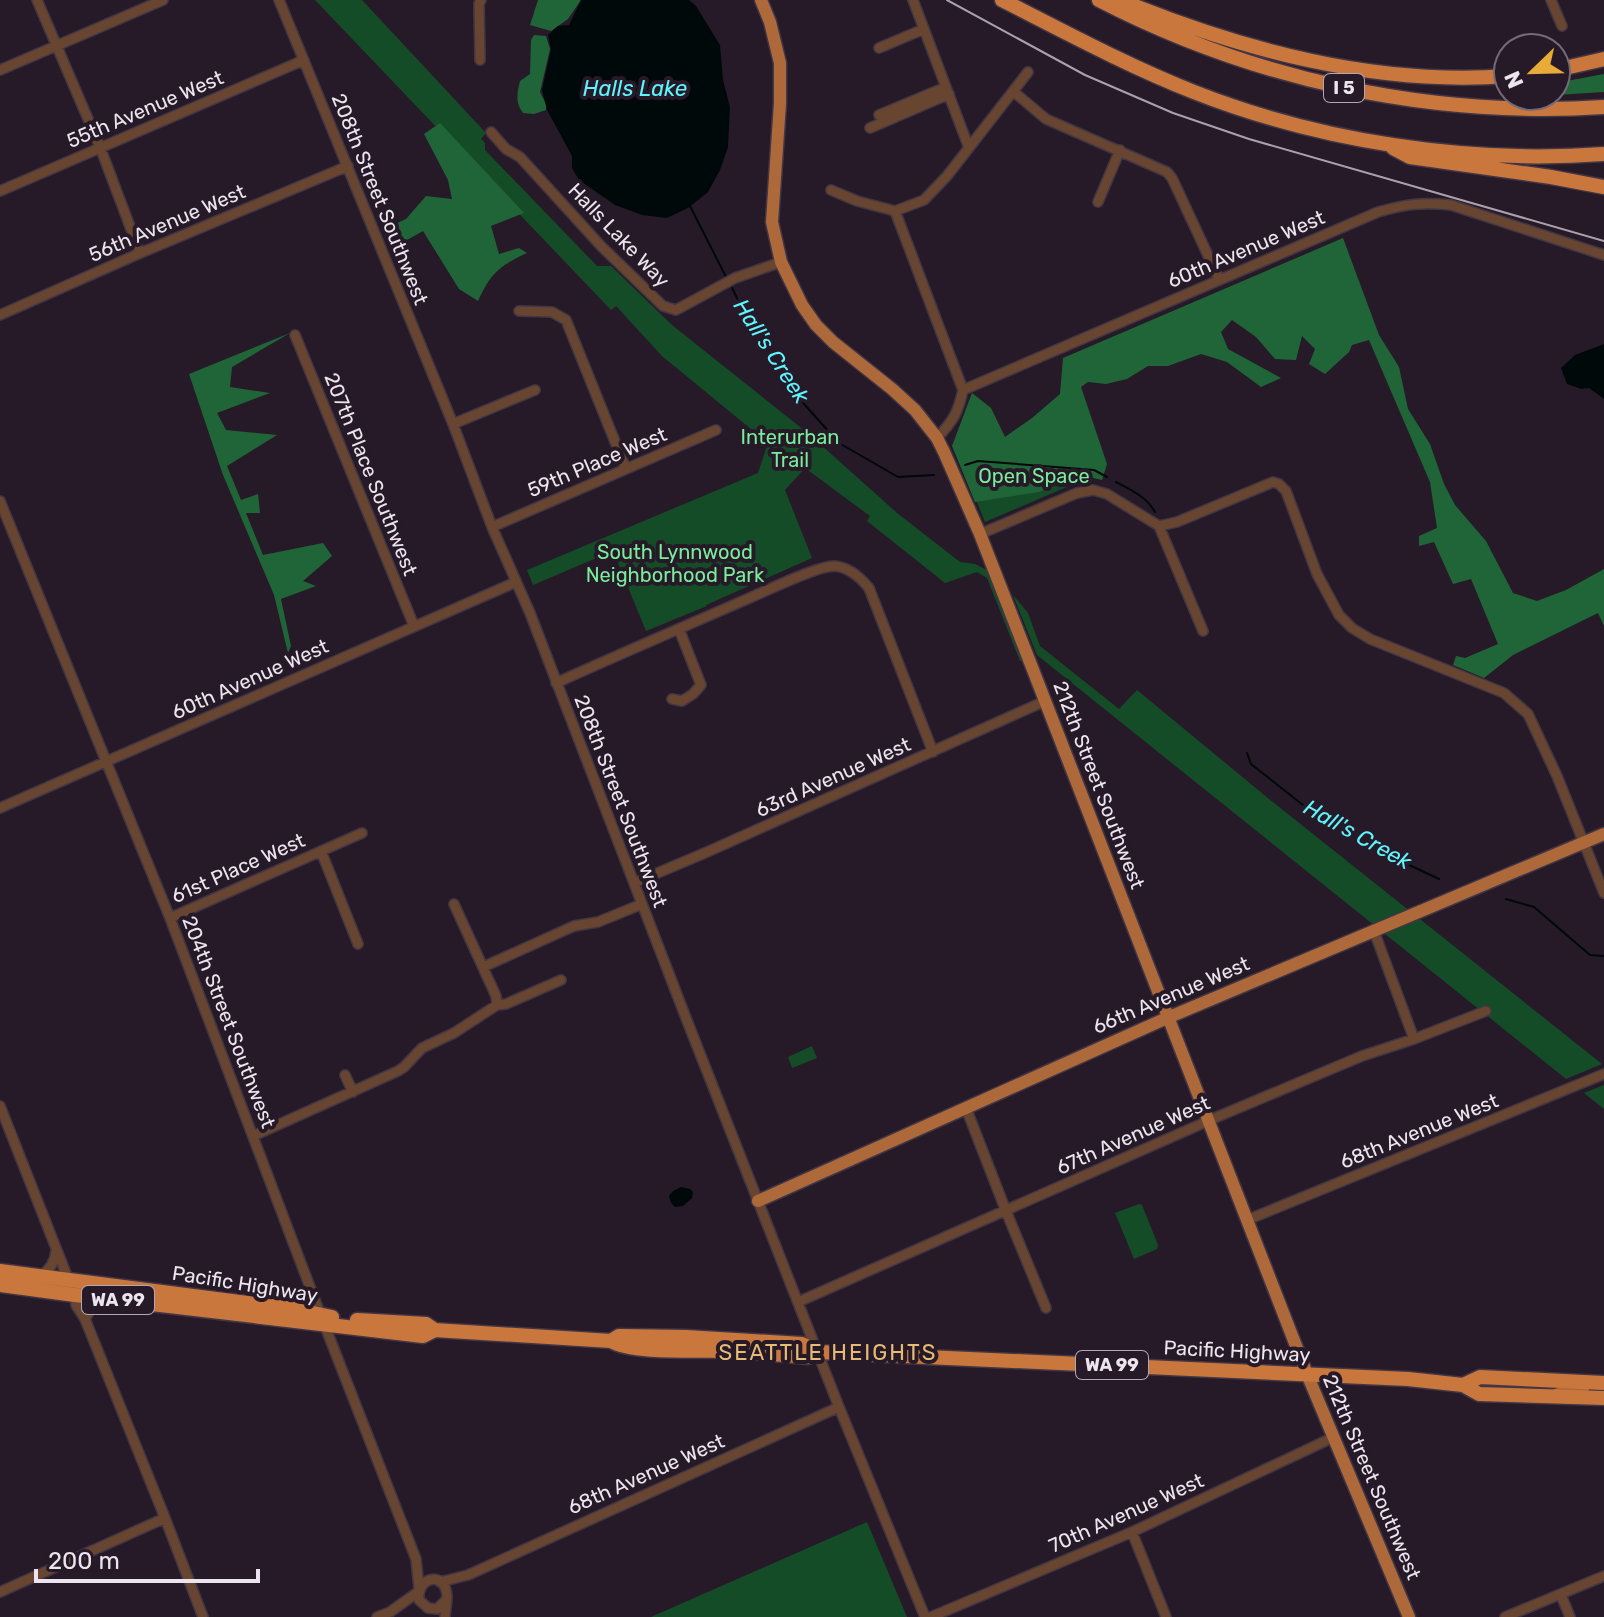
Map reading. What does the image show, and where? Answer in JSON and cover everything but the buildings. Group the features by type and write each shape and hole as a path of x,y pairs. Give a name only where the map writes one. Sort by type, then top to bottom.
{"highway":[{"name":"I 5","path":"1002,0 1148,73 1195,93 1293,124 1382,143 1461,153 1507,156 1604,154"},
{"name":"I 5","path":"1099,0 1212,51 1343,88 1462,106 1544,109 1604,107"},
{"path":"1120,0 1238,42 1310,60 1372,72 1430,78 1492,77"},
{"path":"1572,66 1604,59"},
{"path":"1382,143 1410,157 1604,187"},
{"name":"Pacific Highway","path":"0,1271 294,1309 323,1321"},
{"name":"Pacific Highway","path":"0,1285 323,1321 426,1324 435,1330 612,1342 619,1336 647,1342 808,1357 818,1352"},
{"name":"Pacific Highway","path":"647,1342 681,1337 802,1344 818,1352 1408,1379 1463,1385 1479,1394 1604,1398"},
{"name":"Pacific Highway","path":"1463,1385 1480,1377 1604,1383"}],"main road":[{"name":"212th Street Southwest","path":"761,0 780,63 772,222 781,262 816,325 915,410 937,438 980,534 1307,1374 1409,1617"},
{"name":"66th Avenue West","path":"758,1201 1167,1018 1604,834"},
{"path":"1553,1396 1583,1388 1586,1382"}],"street":[{"path":"37,0 100,147 140,253"},
{"path":"0,70 163,0"},
{"name":"208th Street Southwest","path":"279,0 516,582 839,1407 928,1617"},
{"path":"480,60 481,0"},
{"path":"913,0 969,148"},
{"path":"1551,0 1562,26"},
{"path":"879,48 924,29"},
{"name":"55th Avenue West","path":"0,191 304,60"},
{"path":"831,190 895,211 924,200 947,176 1028,72"},
{"path":"879,115 948,90"},
{"path":"870,128 948,90"},
{"path":"1014,92 1046,119 1163,169 1170,175 1219,279"},
{"name":"Halls Lake Way","path":"491,132 506,149 520,157 601,246 663,306 676,310 735,278 781,262"},
{"path":"1098,202 1120,150"},
{"name":"56th Avenue West","path":"0,315 348,166"},
{"name":"60th Avenue West","path":"963,390 1378,212 1411,203 1451,205 1604,255"},
{"path":"895,211 963,390 952,422 937,438"},
{"path":"519,311 552,312 566,320 626,469"},
{"name":"207th Place Southwest","path":"295,335 414,626"},
{"path":"453,424 535,390"},
{"name":"59th Place West","path":"492,527 716,430"},
{"path":"1159,526 1177,522 1273,482 1279,484 1286,491 1317,574 1339,615 1352,628 1370,639 1504,693 1528,714 1557,776 1604,893"},
{"path":"980,534 1077,493 1093,490 1107,494 1159,526 1203,631"},
{"name":"204th Street Southwest","path":"0,501 170,918 416,1559 419,1590"},
{"path":"556,683 776,587 836,566 859,576 869,588 933,752"},
{"name":"60th Avenue West","path":"2,807 516,582"},
{"path":"672,699 682,701 701,685 679,629"},
{"name":"63rd Avenue West","path":"634,883 1045,701"},
{"path":"0,794 2,807"},
{"name":"61st Place West","path":"170,918 362,833"},
{"name":"61st Place West","path":"321,851 358,944"},
{"path":"454,904 496,996 497,1005"},
{"path":"483,967 574,926 598,922 642,904"},
{"path":"1374,931 1414,1039"},
{"path":"253,1136 398,1071 422,1048 454,1033 497,1005 561,980"},
{"name":"67th Avenue West","path":"798,1302 1208,1121 1362,1056 1486,1011"},
{"name":"68th Avenue West","path":"1247,1220 1604,1074"},
{"path":"345,1075 353,1092"},
{"path":"0,1106 69,1281"},
{"path":"966,1108 1046,1308"},
{"path":"39,1277 54,1261 56,1248"},
{"path":"75,1295 76,1305 85,1319 203,1617"},
{"path":"85,1319 101,1298"},
{"name":"68th Avenue West","path":"438,1581 468,1575 839,1407"},
{"name":"70th Avenue West","path":"928,1617 1132,1532 1334,1437"},
{"path":"0,1592 165,1518"},
{"path":"1132,1532 1166,1617"},
{"name":"204th Street Southwest","path":"416,1559 438,1581"},
{"name":"68th Avenue West","path":"447,1598 468,1575"},
{"path":"1505,1617 1604,1576"},
{"path":"390,1612 419,1590 424,1582 438,1581 446,1588 445,1617"},
{"path":"419,1590 419,1600 436,1617"},
{"path":"1561,1595 1570,1617"},
{"path":"377,1617 426,1607 437,1609 447,1598"}],"green space":[{"path":"315,0 362,0 486,133 481,139 485,150 597,266 611,266 672,325 810,435 897,513 960,562 975,564 989,571 1024,659 1020,661 987,578 977,572 945,583 867,521 870,516 805,468 785,490 812,558 707,606 646,631 613,551 533,585 527,570 758,473 768,443 662,356 616,306 611,310"},
{"path":"538,0 581,0 568,19 551,31 530,25"},
{"path":"534,35 546,36 550,49 540,92 546,110 534,114 523,113 517,98 520,81 530,74 531,40"},
{"path":"1604,74 1604,92 1572,94 1572,80"},
{"path":"440,123 524,213 491,226 499,254 519,248 527,253 497,271 478,301 459,289 423,231 391,249 382,230 406,219 426,196 452,199 448,180 424,134"},
{"path":"1343,238 1379,335 1399,367 1408,409 1430,444 1455,505 1486,541 1513,593 1537,601 1566,590 1604,569 1604,626 1598,613 1513,655 1484,678 1453,665 1456,656 1465,658 1498,644 1471,579 1453,584 1434,542 1419,546 1419,536 1437,528 1430,482 1369,340 1352,345 1349,352 1325,374 1309,364 1315,349 1302,336 1296,360 1275,359 1256,337 1232,320 1221,332 1228,349 1281,378 1261,387 1227,362 1201,354 1168,366 1148,366 1127,379 1106,384 1088,382 1081,387 1107,464 1102,480 1081,475 1039,492 975,502 952,446 972,393 991,408 1005,437 1060,394 1063,358"},
{"path":"290,333 232,367 230,387 270,393 217,413 226,430 277,435 227,466 241,500 258,494 260,513 246,513 263,555 323,543 332,556 303,581 316,586 281,599 291,646 288,653 274,595 223,475 189,374"},
{"name":"Open Space","path":"1059,440 1076,483 985,522 968,480"},
{"path":"1013,595 1028,613 1040,646 1119,709 1137,690 1602,1064 1566,1079 1037,655"},
{"path":"812,1046 817,1058 792,1068 788,1057"},
{"path":"1604,1085 1604,1109 1584,1093"},
{"path":"1139,1204 1158,1245 1157,1249 1134,1259 1115,1213"},
{"path":"867,1522 907,1617 651,1617"}],"water":[{"name":"Halls Lake","path":"581,0 689,0 720,45 723,80 730,107 728,147 708,192 688,208 667,218 642,215 615,205 579,180 572,168 572,156 547,110 542,90 551,49 548,35 558,26 569,25"},
{"path":"1604,344 1604,399 1589,388 1581,389 1567,384 1561,368 1575,355"},
{"path":"681,1187 693,1192 692,1198 683,1206 675,1207 669,1196"}],"waterway":[{"name":"Hall's Creek","path":"690,206 726,277"},
{"name":"Hall's Creek","path":"732,288 748,320 796,395 839,443 898,477 934,475"},
{"name":"Hall's Creek","path":"965,465 978,461 1094,470 1107,477"},
{"name":"Hall's Creek","path":"1116,482 1143,498 1155,512"},
{"name":"Hall's Creek","path":"1247,753 1251,764 1313,813 1386,854 1439,879"},
{"name":"Hall's Creek","path":"1506,899 1534,907 1590,955 1604,956"}],"tram line":[{"path":"947,0 1085,75 1173,113 1249,139 1604,241"}],"district":[{"name":"SEATTLE HEIGHTS","path":"828,1352"}],"park label":[{"name":"Interurban Trail","path":"790,448"},
{"name":"South Lynnwood Neighborhood Park","path":"675,564"}]}
